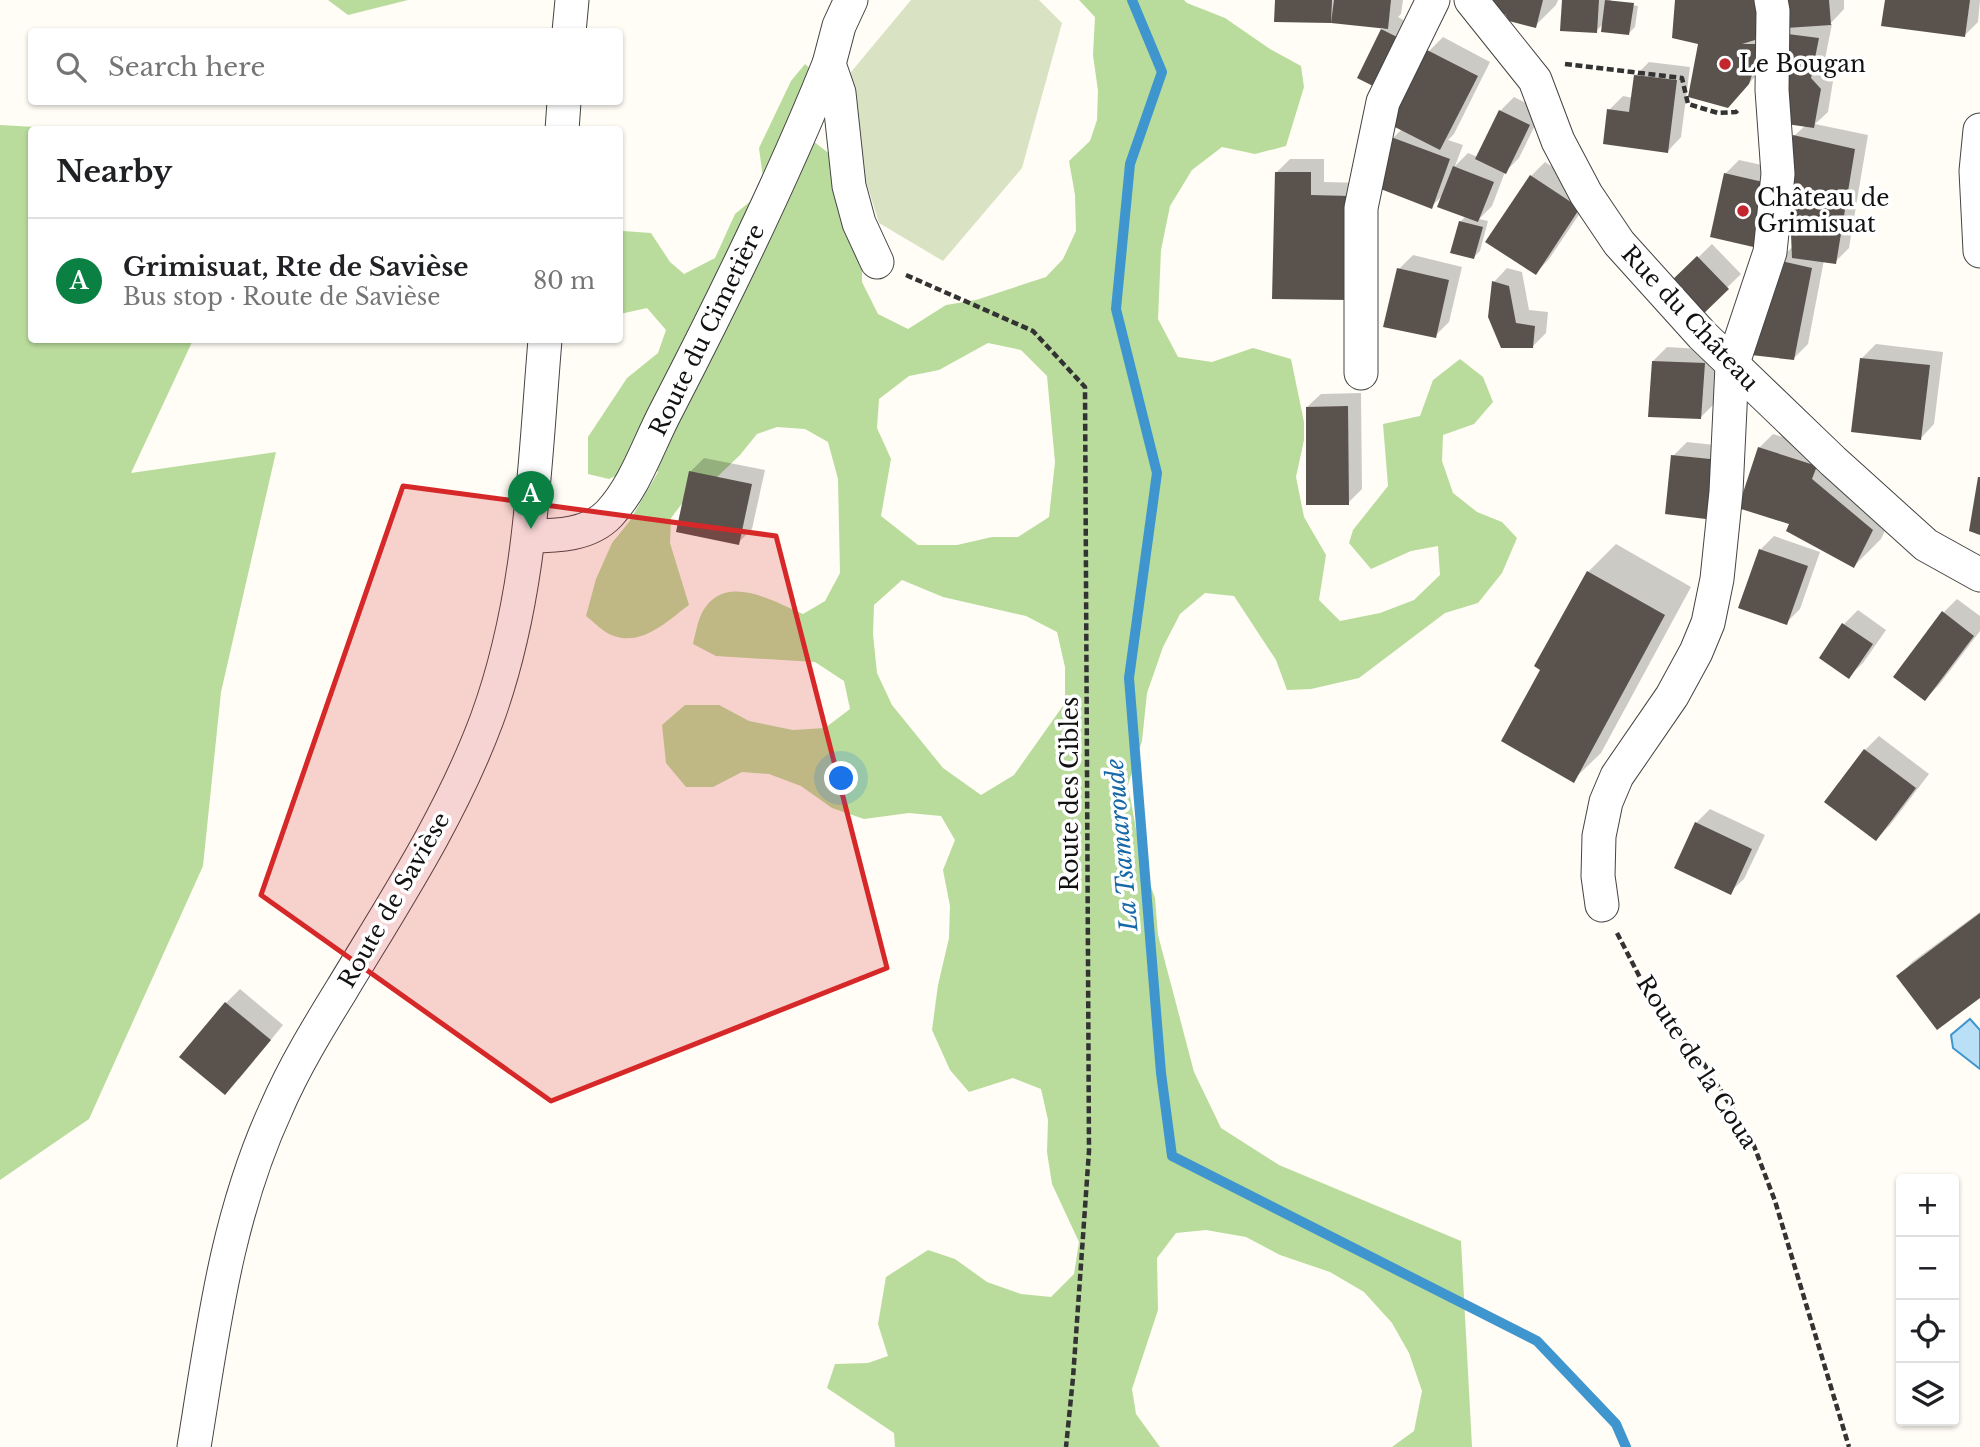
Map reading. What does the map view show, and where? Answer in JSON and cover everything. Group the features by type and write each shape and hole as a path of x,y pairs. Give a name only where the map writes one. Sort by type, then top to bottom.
{"street":[{"path":"569,28 572,0"},
{"name":"Route du Cimetière","path":"530,536 572,534 591,526 608,515 631,484 788,165 829,64 839,26 851,0"},
{"path":"1360,373 1361,208 1383,102 1433,0"},
{"name":"Rue du Château","path":"1471,0 1535,80 1558,141 1580,184 1619,243 1732,366 1926,545 1980,575"},
{"path":"1602,905 1598,876 1599,836 1606,802 1618,776 1672,696 1696,652 1708,623 1717,579 1726,492 1732,366 1772,239 1778,174 1773,122 1771,0"},
{"path":"829,64 839,93 852,198 859,223 877,262"},
{"path":"562,126 564,105"},
{"path":"1980,130 1976,180 1980,251"},
{"name":"Route de Savièse","path":"194,1447 227,1252 256,1156 299,1062 419,862 471,761 504,670 530,536 545,343"}],"path":[{"path":"1530,73 1566,64 1682,78 1688,104 1718,113 1737,112 1742,104"},
{"name":"Route des Cibles","path":"877,262 1033,331 1085,387 1089,1152 1066,1447"},
{"name":"Route de la Coua","path":"1602,905 1651,999 1704,1064 1751,1138 1775,1201 1849,1447"}],"highlighted area":[{"path":"403,486 776,536 887,968 551,1101 261,895"}],"green space":[{"path":"328,0 408,0 348,15"},
{"path":"911,0 1039,0 1062,23 1022,168 943,261 879,223 854,143 846,78"},
{"path":"1079,0 1184,0 1225,18 1270,49 1301,66 1304,87 1286,146 1255,154 1222,147 1192,170 1170,206 1161,250 1158,319 1178,357 1212,362 1253,348 1291,359 1304,422 1304,440 1296,477 1304,517 1326,555 1319,600 1340,621 1380,613 1414,600 1440,575 1438,546 1411,551 1371,569 1349,543 1353,530 1388,486 1383,424 1420,416 1433,380 1460,359 1483,377 1493,402 1474,424 1443,435 1442,461 1453,493 1477,512 1502,522 1517,538 1502,573 1478,603 1445,613 1359,678 1311,689 1287,690 1276,660 1234,596 1205,593 1180,614 1163,647 1147,693 1142,741 1128,785 1142,862 1155,898 1158,935 1194,1072 1221,1128 1279,1165 1461,1241 1472,1447 1392,1447 1414,1431 1422,1391 1409,1353 1392,1323 1364,1292 1330,1272 1280,1255 1246,1237 1206,1230 1176,1233 1157,1258 1158,1310 1132,1389 1136,1414 1160,1447 895,1447 894,1433 827,1388 835,1364 868,1363 888,1356 878,1324 886,1277 928,1250 955,1259 987,1282 1021,1294 1051,1297 1074,1274 1079,1242 1052,1184 1047,1152 1048,1120 1041,1089 1013,1078 969,1092 950,1070 932,1030 938,985 949,938 950,906 943,870 955,840 941,816 909,813 864,819 832,808 801,786 769,774 742,772 713,787 686,787 666,763 662,725 685,705 719,705 749,721 793,730 825,728 850,709 844,681 815,662 716,656 693,644 700,617 709,603 720,595 733,592 762,596 803,614 825,601 840,573 838,479 828,442 805,429 777,427 757,434 717,477 693,489 671,518 670,543 689,605 663,624 645,635 625,638 614,636 586,616 596,579 612,543 629,522 658,472 653,465 628,470 609,479 588,474 588,437 627,378 658,353 666,330 647,308 623,313 623,231 651,233 670,262 684,274 715,258 735,214 753,199 763,178 759,148 791,81 805,64 814,72 809,138 839,161 862,247 862,282 878,314 908,329 946,305 976,300 1046,277 1063,259 1076,231 1075,195 1069,161 1090,141 1097,120 1098,91 1093,55 1095,17","holes":["988,343 1021,350 1047,376 1055,462 1049,517 1018,537 992,537 957,545 918,545 881,516 891,459 877,428 879,399 909,376 939,370","902,580 943,597 1026,616 1057,632 1065,667 1065,703 1014,775 981,795 943,768 892,705 877,673 873,634 874,605"]},
{"path":"0,125 28,127 28,343 192,343 131,473 276,452 221,692 203,866 89,1119 0,1180"}],"water":[{"path":"1970,1019 1980,1030 1980,1069 1953,1048 1951,1035"}],"building":[{"path":"1275,0 1332,0 1331,23 1274,22"},
{"path":"1334,0 1391,0 1388,29 1331,23"},
{"path":"1489,0 1543,0 1536,28 1509,21 1505,14 1490,15"},
{"path":"1562,0 1599,0 1597,33 1560,31"},
{"path":"1605,0 1634,3 1629,35 1601,32"},
{"path":"1675,0 1769,0 1773,11 1755,40 1742,44 1762,44 1749,84 1728,108 1688,97 1698,44 1672,38"},
{"path":"1784,0 1829,0 1831,25 1786,28"},
{"path":"1885,0 1970,0 1965,37 1881,26"},
{"path":"1381,29 1405,41 1381,90 1357,78"},
{"path":"1773,32 1819,38 1811,78 1821,89 1814,128 1773,122"},
{"path":"1427,50 1478,76 1440,150 1389,124"},
{"path":"1634,75 1677,80 1668,153 1603,144 1607,109 1629,112"},
{"path":"1499,110 1530,125 1506,174 1475,159"},
{"path":"1793,135 1855,149 1836,264 1792,258 1791,234 1780,226"},
{"path":"1391,137 1450,159 1432,209 1373,186"},
{"path":"1453,166 1494,182 1478,222 1437,207"},
{"path":"1275,172 1311,172 1311,195 1350,196 1349,300 1272,299"},
{"name":"Château de Grimisuat","path":"1724,173 1776,185 1762,249 1710,237"},
{"path":"1530,175 1580,208 1536,275 1485,242"},
{"path":"1459,221 1483,227 1474,259 1450,253"},
{"path":"1697,256 1729,289 1698,319 1666,286"},
{"path":"1777,260 1812,268 1794,360 1751,355"},
{"path":"1397,268 1449,280 1436,338 1383,327"},
{"path":"1492,281 1509,286 1516,323 1535,326 1533,348 1501,348 1488,317"},
{"path":"1860,358 1930,365 1921,440 1851,432"},
{"path":"1652,361 1705,363 1701,419 1648,417"},
{"path":"1348,406 1349,505 1306,505 1306,407"},
{"path":"1758,447 1817,466 1812,479 1873,530 1854,568 1786,531 1789,524 1738,508"},
{"path":"1671,455 1720,460 1714,520 1665,514"},
{"path":"689,471 752,484 739,545 676,532"},
{"path":"1980,477 1980,535 1969,531"},
{"path":"1759,549 1808,566 1787,625 1738,608"},
{"path":"1587,571 1665,615 1574,783 1501,741 1540,670 1534,666"},
{"path":"1942,611 1974,636 1925,701 1893,677"},
{"path":"1842,623 1873,644 1849,679 1819,658"},
{"path":"1864,749 1916,788 1876,841 1824,802"},
{"path":"1695,822 1752,849 1731,895 1674,868"},
{"path":"1980,913 1980,998 1937,1030 1896,976"},
{"path":"225,1002 271,1040 225,1095 179,1057"}],"waterway":[{"name":"La Tsamaroude","path":"1132,0 1162,72 1130,164 1116,309 1157,473 1129,678 1161,1073 1172,1156 1537,1341 1616,1424 1626,1447"}],"place":[{"name":"Le Bougan","path":"1725,64"},
{"name":"Château de Grimisuat","path":"1743,211"},
{"name":"Grimisuat, Rte de Savièse","path":"531,529"}]}
